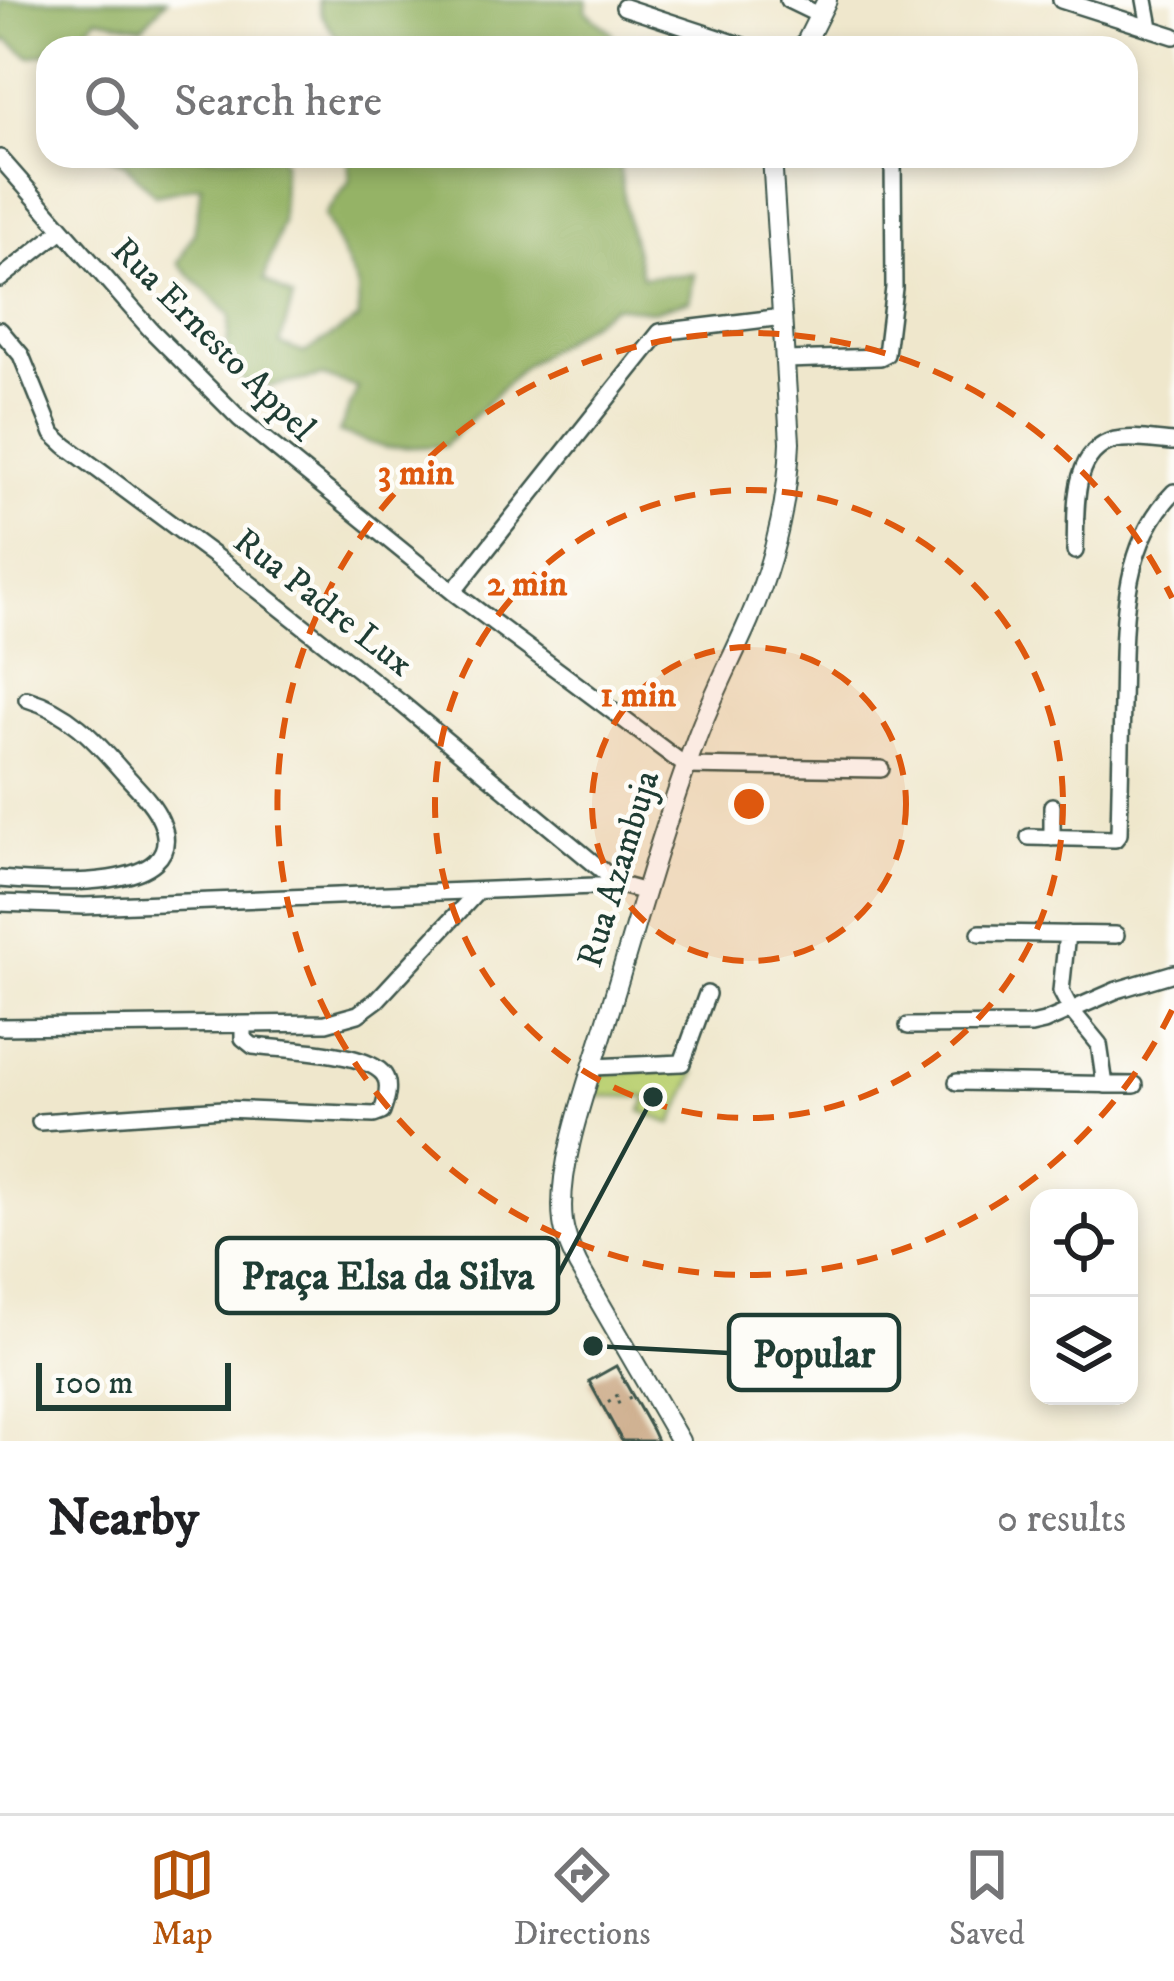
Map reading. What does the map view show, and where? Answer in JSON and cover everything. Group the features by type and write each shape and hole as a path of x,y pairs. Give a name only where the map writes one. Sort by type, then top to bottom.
{"main road":[{"path":"809,36 823,8"},
{"name":"Rua Azambuja","path":"680,1441 592,1293 568,1241 563,1223 566,1175 593,1067 686,766 757,600 783,509 790,442 773,168"}],"street":[{"path":"788,0 823,8"},
{"path":"1061,0 1174,36"},
{"path":"1145,0 1150,27"},
{"path":"624,8 712,36"},
{"name":"Rua Ernesto Appel","path":"0,158 151,330 240,419 452,592 686,766"},
{"path":"786,360 886,354 896,242 893,168"},
{"path":"0,279 62,230"},
{"path":"452,592 660,332 783,317"},
{"name":"Rua Padre Lux","path":"0,330 21,355 53,434 66,446 402,704 620,885 646,892"},
{"path":"1075,551 1082,471 1095,451 1118,440 1174,442"},
{"path":"1029,837 1115,839 1119,834 1125,617 1131,573 1155,513 1174,492"},
{"path":"0,879 131,875 154,863 166,840 156,810 97,744 62,713 27,700"},
{"path":"686,766 880,769"},
{"path":"1052,806 1052,838"},
{"path":"0,903 84,906 620,885"},
{"path":"0,1027 326,1023 358,1014 397,981 478,891"},
{"path":"980,934 1116,934"},
{"path":"1067,934 1061,982 1064,999 1100,1044 1105,1085"},
{"path":"908,1026 1031,1024 1174,973"},
{"path":"593,1067 682,1064 707,994"},
{"path":"40,1122 223,1109 382,1112 388,1084 368,1063 253,1046 243,1038 243,1025"},
{"path":"958,1082 1135,1085"}],"path":[{"path":"618,1395 608,1400 612,1406 633,1396"}],"green space":[{"path":"0,0 167,0 142,27 97,18 81,36 36,36 36,56 30,57 6,39 0,45"},
{"path":"318,0 587,0 586,11 613,36 336,36"},
{"path":"129,168 283,168 282,223 264,280 293,298 280,344 304,353 359,319 358,287 324,215 350,181 349,168 620,168 642,277 694,274 690,300 653,311 614,306 523,367 444,446 385,448 339,432 358,388 323,376 252,390 226,359 230,315 178,263 194,233 202,185 155,195"},
{"path":"673,1069 696,1073 672,1124 641,1111 648,1097 593,1096 602,1072"}],"building":[{"path":"616,1366 657,1441 622,1441 589,1381"}],"place":[{"name":"Praça Elsa da Silva","path":"653,1097"},
{"name":"Popular","path":"593,1346"}]}
